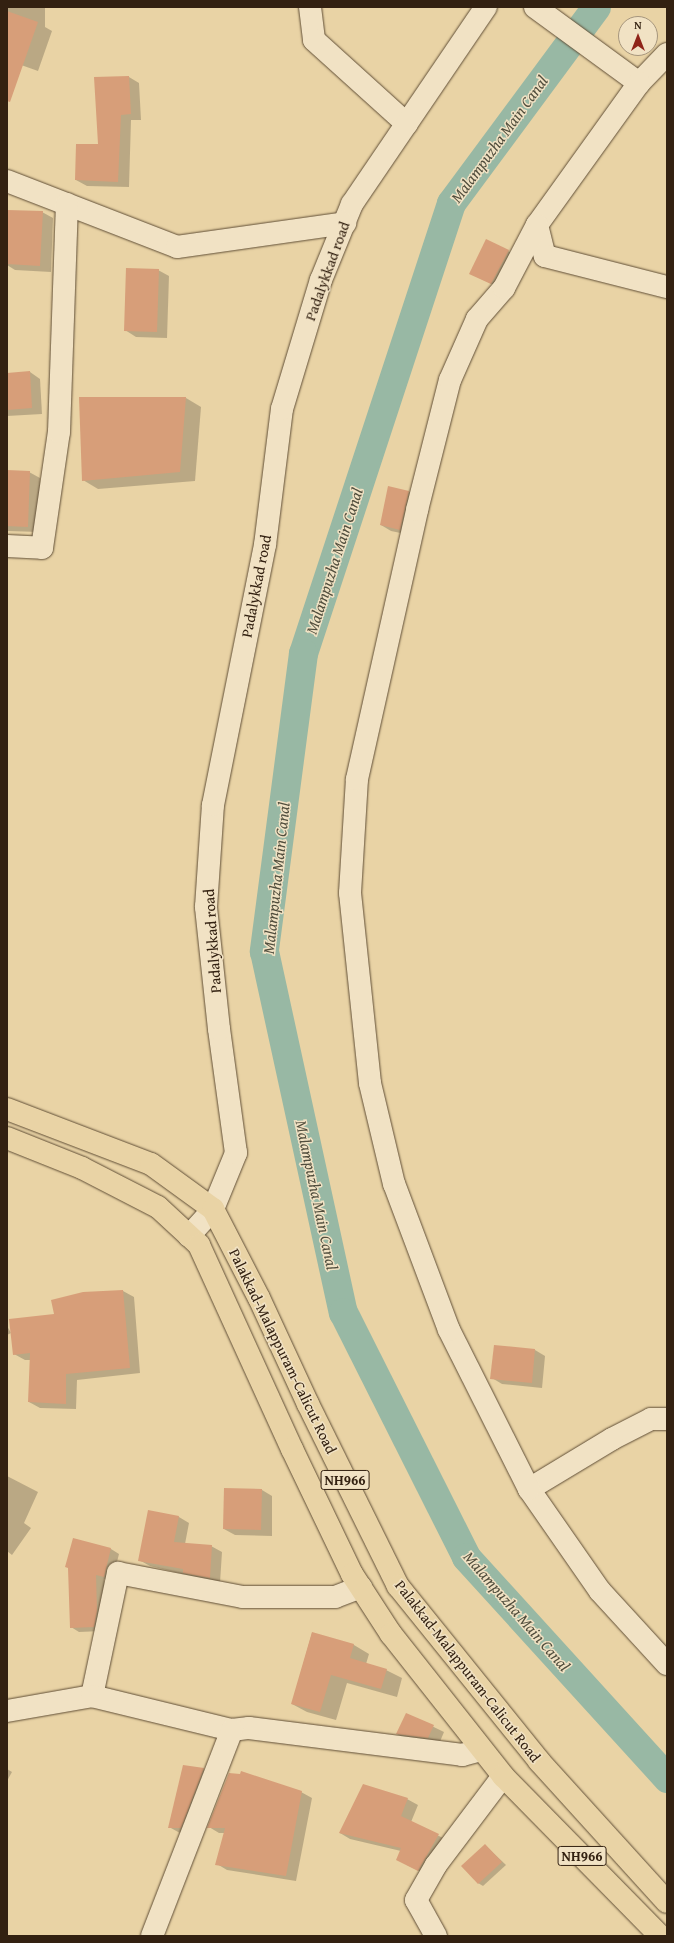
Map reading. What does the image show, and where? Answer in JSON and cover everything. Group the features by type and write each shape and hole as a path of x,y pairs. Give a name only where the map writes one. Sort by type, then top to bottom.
{"highway":[{"name":"Palakkad-Malappuram-Calicut Road","path":"7,1109 151,1164 213,1209 259,1298 308,1404 398,1586 539,1761 667,1902"},
{"name":"Palakkad-Malappuram-Calicut Road","path":"7,1138 82,1168 158,1207 199,1245 292,1449 352,1574 391,1634 503,1776 660,1936"}],"street":[{"path":"310,7 314,40 407,124"},
{"name":"Padalykkad road","path":"189,1236 213,1209 236,1153 219,1029 206,907 213,805 265,545 282,409 321,280 352,204 486,7"},
{"path":"535,7 639,82"},
{"path":"667,54 639,82 537,225 504,288 477,320 450,380 417,510 357,779 350,893 370,1083 394,1184 449,1330 529,1489 600,1591 667,1664"},
{"path":"7,181 177,247 345,223"},
{"path":"7,546 42,548 59,432 67,204"},
{"path":"537,225 545,256 667,287"},
{"path":"529,1489 612,1439 651,1419 667,1419"},
{"path":"92,1696 118,1573 243,1597 335,1597 361,1587"},
{"path":"8,1715 92,1696 232,1730 249,1728 462,1755 481,1750"},
{"path":"152,1936 232,1730"},
{"path":"436,1936 416,1900 436,1865 503,1776"}],"building":[{"path":"7,11 38,22 10,102 7,101"},
{"path":"129,76 131,114 121,115 118,182 75,180 76,144 98,144 94,77"},
{"path":"7,210 43,211 40,266 7,264"},
{"path":"486,239 509,250 491,284 469,274"},
{"path":"126,268 159,269 157,332 124,331"},
{"path":"30,371 32,408 7,410 7,373"},
{"path":"79,397 186,397 180,472 82,481"},
{"path":"7,470 30,471 28,527 7,526"},
{"path":"388,486 409,491 400,530 380,525"},
{"path":"123,1290 130,1368 66,1374 66,1404 28,1402 30,1353 13,1355 9,1319 54,1314 51,1300 83,1292"},
{"path":"494,1345 535,1349 532,1383 490,1379"},
{"path":"224,1488 262,1489 261,1530 223,1529"},
{"path":"148,1510 179,1516 174,1542 212,1545 210,1578 183,1573 183,1569 138,1561"},
{"path":"73,1538 111,1548 104,1577 96,1575 97,1611 94,1627 70,1628 68,1568 65,1567"},
{"path":"312,1632 354,1644 350,1658 387,1669 381,1689 331,1675 320,1712 291,1704"},
{"path":"406,1713 434,1725 428,1738 396,1734"},
{"path":"183,1765 204,1768 181,1828 168,1828"},
{"path":"241,1771 302,1791 286,1876 215,1865 225,1828 207,1828 229,1773 240,1774"},
{"path":"363,1784 408,1798 401,1816 439,1834 418,1871 396,1860 401,1848 339,1833"},
{"path":"485,1844 502,1862 478,1884 461,1866"}],"waterway":[{"name":"Malampuzha Main Canal","path":"596,7 451,203 303,653 264,951 343,1312 466,1557 667,1778"}]}
